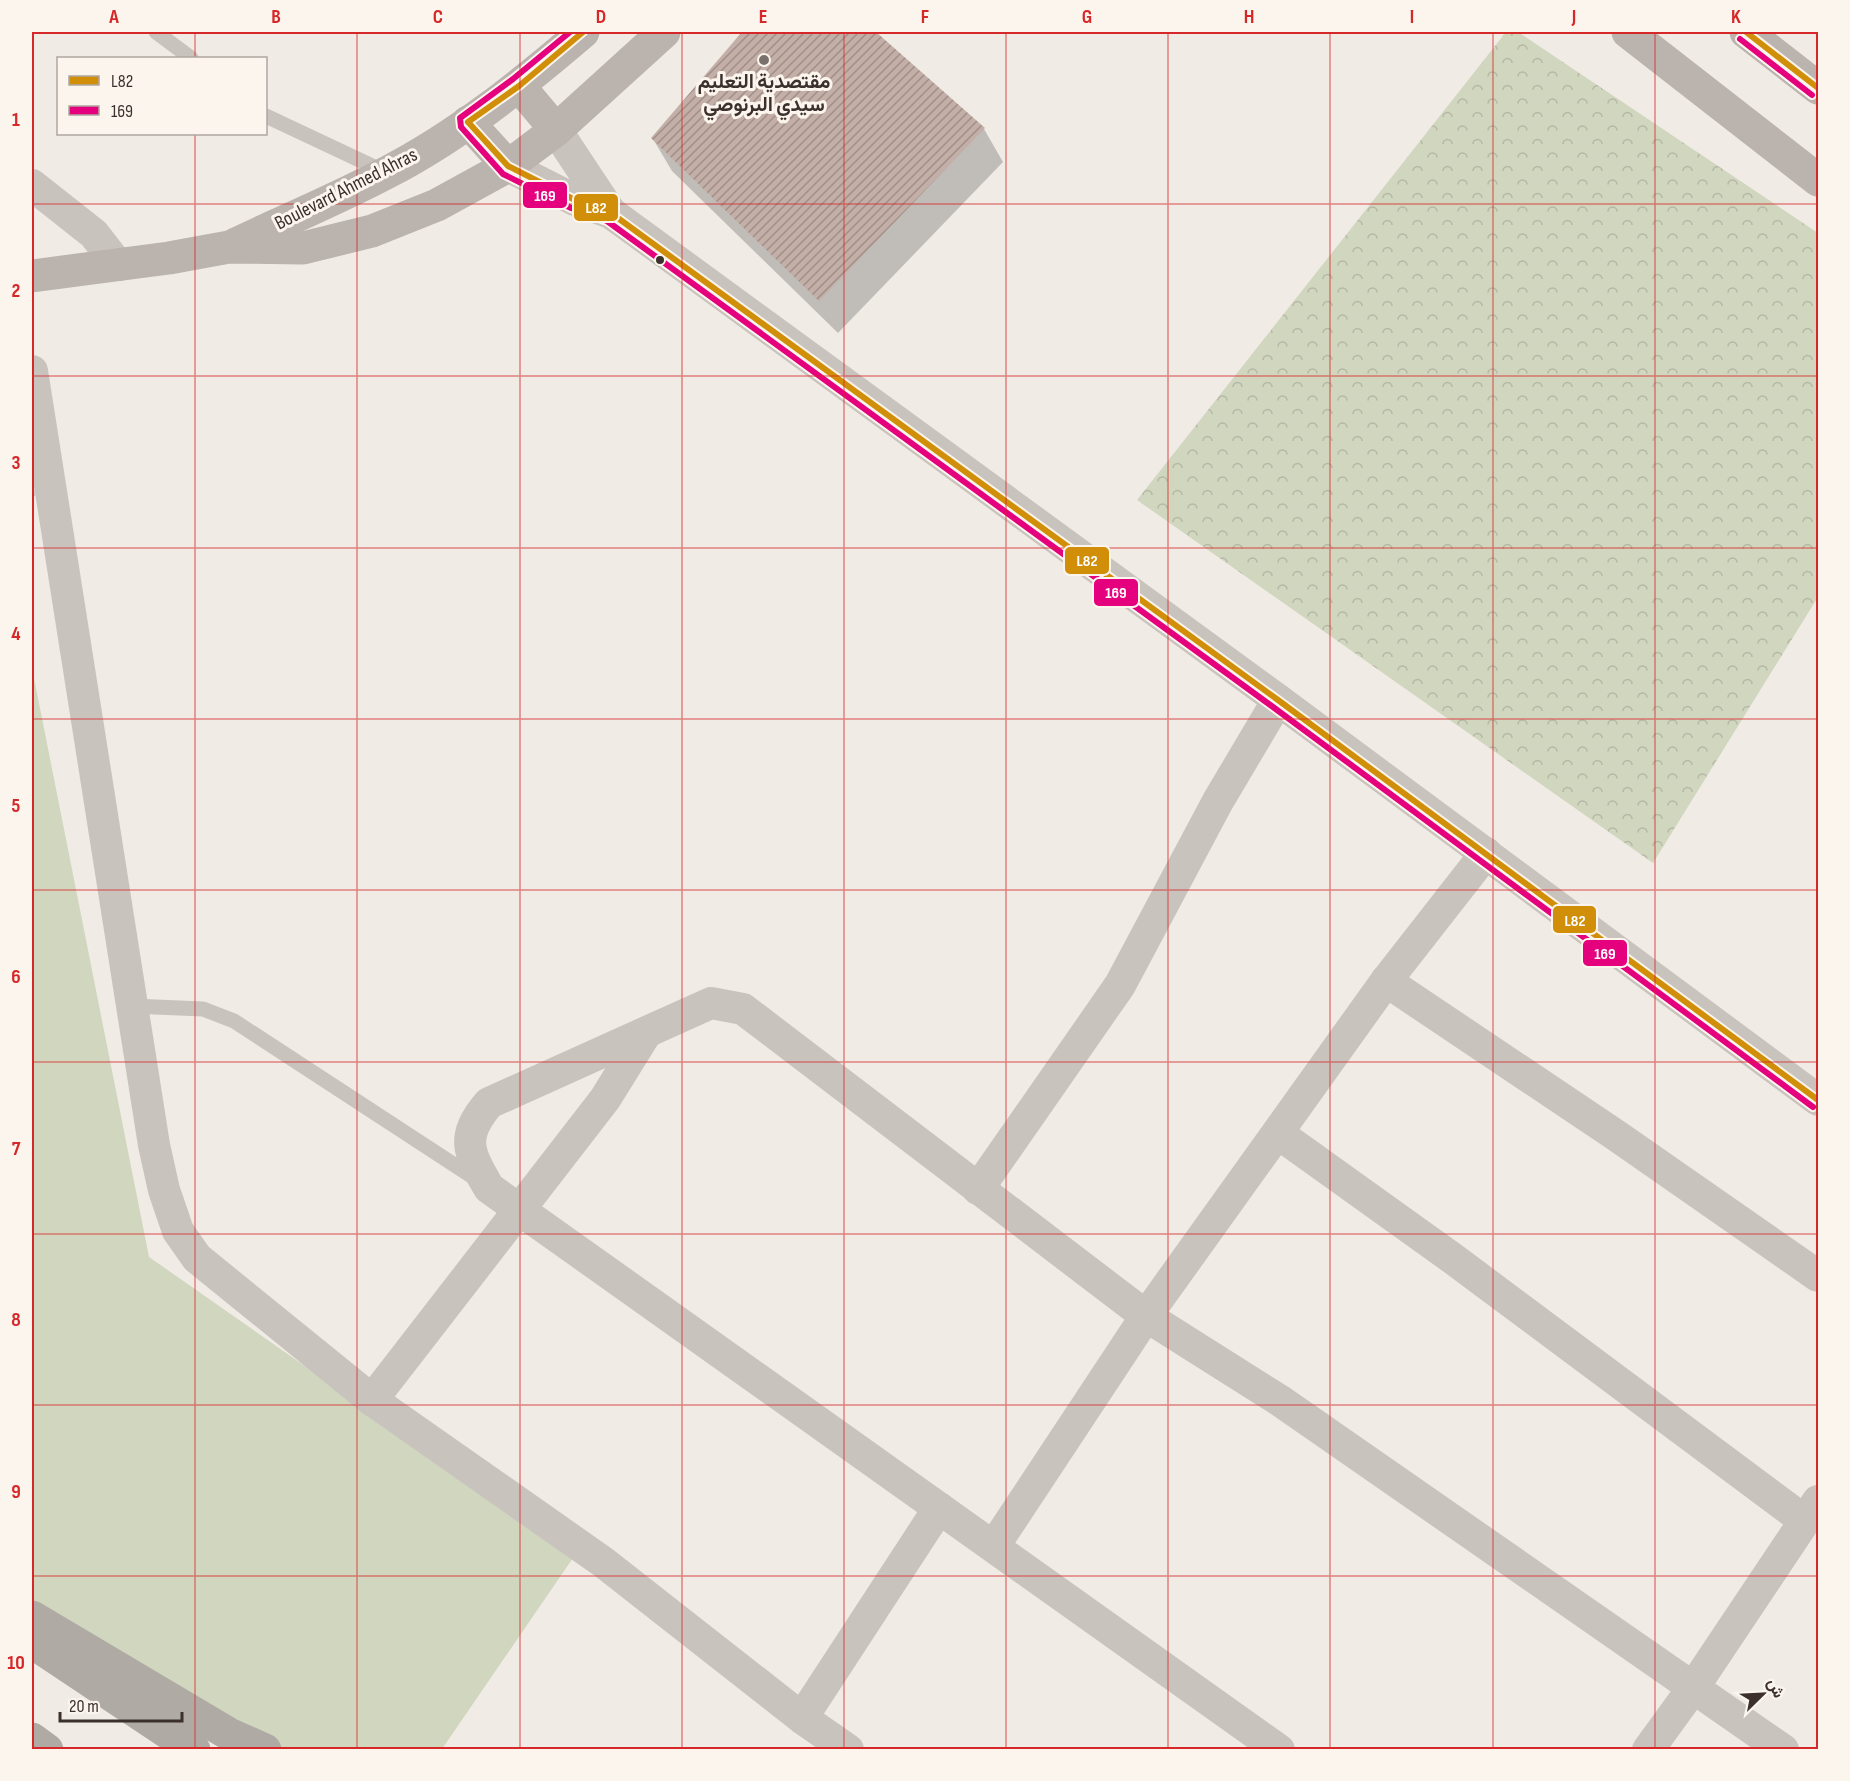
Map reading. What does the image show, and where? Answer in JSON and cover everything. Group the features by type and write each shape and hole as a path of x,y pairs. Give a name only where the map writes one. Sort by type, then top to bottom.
{"highway":[{"path":"32,1617 229,1734 265,1749"},
{"path":"32,1642 194,1749"},
{"path":"32,1739 47,1749"}],"street":[{"name":"Boulevard Ahmed Ahras","path":"229,247 387,173 468,122 519,86 583,32"},
{"name":"Boulevard Ahmed Ahras","path":"32,276 229,247 303,248 372,231 437,205 508,166 556,130 664,32"},
{"path":"1628,32 1818,180"},
{"path":"1746,32 1818,88"},
{"path":"519,86 556,130 611,213"},
{"path":"468,122 508,166 567,196 611,213 1278,700 1818,1100"},
{"path":"32,185 94,234 118,265"},
{"path":"32,371 154,1145 164,1190 178,1231 197,1258 372,1400 603,1562 802,1718 848,1749"},
{"path":"978,1189 1120,985 1218,801 1278,700"},
{"path":"994,1546 1146,1316 1279,1134 1386,981 1486,853"},
{"path":"1386,981 1617,1136 1818,1276"},
{"path":"1279,1749 489,1188 471,1158 468,1137 477,1117 489,1103 711,1003 743,1009 1146,1316 1279,1400 1783,1749"},
{"path":"372,1400 604,1099 646,1033"},
{"path":"1279,1134 1812,1511 1693,1688 1648,1749"},
{"path":"802,1718 939,1508"}],"lane":[{"path":"156,32 190,57"},
{"path":"267,116 387,173"},
{"path":"132,1006 203,1009 234,1021 489,1188"}],"green space":[{"path":"1506,32 1518,32 1818,233 1818,597 1653,863 1137,500"},
{"path":"32,668 149,1257 575,1555 442,1749 265,1749 32,1617"}],"building":[{"path":"742,32 876,32 985,128 819,301 651,138"}],"transit line":[{"name":"169","path":"570,32 513,79 460,118 461,127 503,174 571,208 607,221 1273,707 1813,1107"},
{"name":"L82","path":"583,32 519,86 468,122 508,166 575,200 611,213 1278,700 1818,1100"},
{"name":"L82","path":"1746,32 1818,88"},
{"name":"169","path":"1740,39 1812,95"}],"place":[{"name":"مقتصدية التعليم سيدي البرنوصي","path":"764,60"}]}
